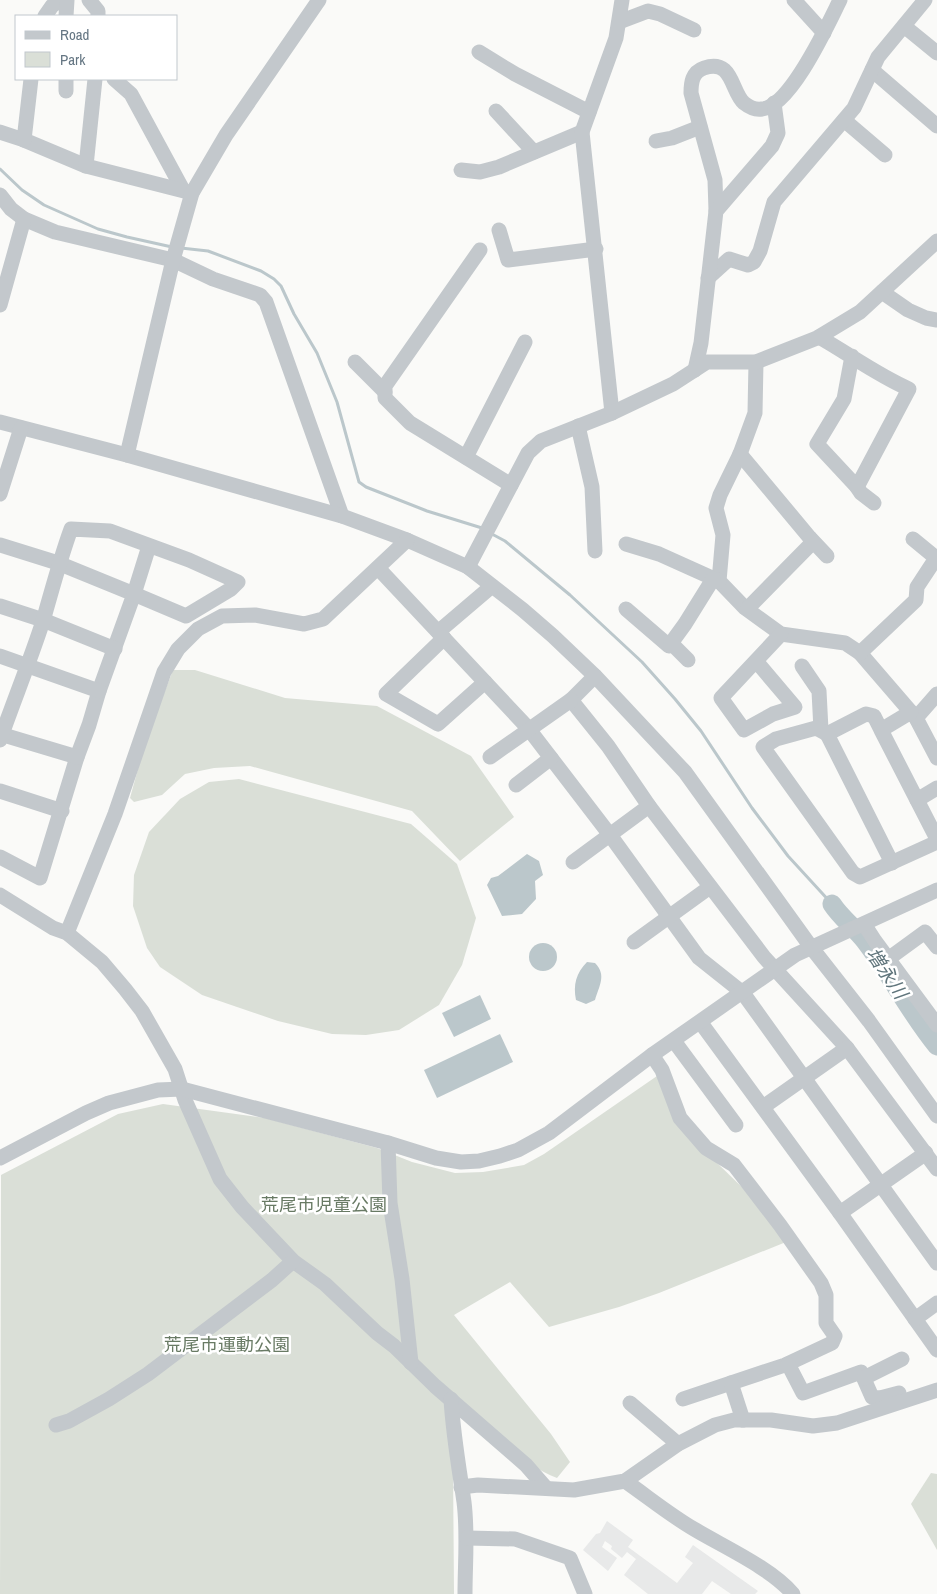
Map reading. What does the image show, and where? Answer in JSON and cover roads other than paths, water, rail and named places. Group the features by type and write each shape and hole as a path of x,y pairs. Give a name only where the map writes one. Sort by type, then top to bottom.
{"street":[{"path":"46,15 52,6 60,0"},
{"path":"66,15 67,0"},
{"path":"89,0 98,12 98,15"},
{"path":"794,0 824,33"},
{"path":"695,370 701,343 716,210 715,180 691,93 692,79 700,69 713,65 722,69 731,79 743,102 753,108 764,109 774,103 794,83 813,54 840,0"},
{"path":"708,278 728,258 748,265 754,262 760,251 774,202 854,108 878,57 925,0"},
{"path":"612,413 596,249 582,132 616,38 621,1"},
{"path":"127,455 173,259 185,219 187,191 312,3"},
{"path":"618,22 648,11 660,14 694,30"},
{"path":"904,26 937,53"},
{"path":"479,52 515,74 589,112"},
{"path":"872,70 937,126"},
{"path":"24,140 31,80"},
{"path":"86,166 95,80"},
{"path":"115,80 131,94 187,191"},
{"path":"716,210 772,146 778,133 774,103"},
{"path":"496,111 534,152"},
{"path":"844,120 885,155"},
{"path":"656,141 672,138 700,127"},
{"path":"0,132 86,166 187,191"},
{"path":"461,170 480,172 499,167 582,132"},
{"path":"0,195 11,209 24,219 54,232 173,259 213,279 260,295 266,302 342,516"},
{"path":"0,305 24,219"},
{"path":"499,230 508,260 596,249"},
{"path":"468,567 528,452 541,441 612,413 673,384 707,362 756,362 820,337 860,312 937,241"},
{"path":"480,250 385,386 385,398 410,422 511,485"},
{"path":"882,292 908,310 926,318 937,320"},
{"path":"820,337 887,379 908,389 857,487"},
{"path":"466,457 525,342"},
{"path":"852,356 844,399 816,444 861,493 874,503"},
{"path":"355,362 385,392"},
{"path":"626,609 669,646 716,580 723,534 716,508 720,494 740,454 755,413 756,362"},
{"path":"0,422 127,455 342,516 406,540 468,567 523,610 595,676 685,772 937,1116"},
{"path":"578,426 592,487 595,551"},
{"path":"0,494 21,428"},
{"path":"740,454 827,556"},
{"path":"0,545 58,563 186,616 231,589 238,582 189,560 110,532 71,528 58,563 43,620 28,665 1,736 77,757"},
{"path":"747,609 811,544 810,538"},
{"path":"860,653 916,600 916,587 936,558 913,539"},
{"path":"67,933 115,814 164,672 178,649 198,629 222,616 255,615 304,624 323,620 406,540"},
{"path":"626,544 659,554 716,580 747,609 781,634 845,643 860,653 913,715 937,758"},
{"path":"0,857 40,878 77,757 149,546"},
{"path":"378,568 529,729 610,835 699,958 743,993 937,1262"},
{"path":"485,682 438,724 386,694 441,635 492,586"},
{"path":"0,606 43,620 115,648"},
{"path":"756,661 795,707 773,714 744,730 721,698 781,634"},
{"path":"671,643 688,660"},
{"path":"0,656 99,691"},
{"path":"802,666 819,691 824,732 892,862"},
{"path":"490,757 570,700 595,676"},
{"path":"881,730 913,715 937,694"},
{"path":"570,700 608,746 649,806 764,957 847,1048 937,1169"},
{"path":"866,714 874,716 881,730 936,836 934,843 860,877 853,873 763,746 776,739 816,728 824,732 866,714"},
{"path":"516,785 551,758"},
{"path":"917,800 937,788"},
{"path":"0,791 62,811"},
{"path":"573,862 649,806"},
{"path":"634,942 710,887"},
{"path":"0,1158 108,1103 158,1090 182,1088 388,1143 436,1158 461,1162 479,1161 500,1156 518,1150 548,1133 652,1056 795,955 811,946 937,890"},
{"path":"0,895 53,928 67,933 102,962 142,1011 174,1069 182,1088 184,1100 220,1179 231,1195 293,1261 324,1284 377,1333 394,1346 450,1399 526,1465 546,1488"},
{"path":"864,924 937,1025"},
{"path":"888,959 931,929 937,947"},
{"path":"701,1023 840,1213 937,1350"},
{"path":"674,1041 736,1125"},
{"path":"763,1107 847,1048"},
{"path":"652,1056 662,1070 680,1118 706,1148 734,1165 780,1225 821,1284 826,1295 826,1323 835,1336 832,1343 788,1364 683,1399"},
{"path":"388,1143 390,1203 409,1333 411,1363"},
{"path":"840,1213 926,1153"},
{"path":"56,1425 69,1421 148,1374 272,1280 293,1261"},
{"path":"915,1319 937,1303"},
{"path":"864,1378 902,1359"},
{"path":"788,1364 803,1393 861,1372 872,1397 880,1398 907,1391 913,1398"},
{"path":"731,1383 743,1420"},
{"path":"461,1487 478,1485 574,1490 625,1481 678,1444 714,1425 734,1420 771,1420 813,1426 837,1424 937,1390"},
{"path":"450,1399 467,1538 465,1594"},
{"path":"630,1404 678,1444"},
{"path":"625,1481 692,1528 760,1568 788,1588 793,1594"},
{"path":"467,1538 515,1539 570,1558 585,1594"}],"waterway":[{"path":"0,169 22,190 44,205 98,229 172,247"},
{"path":"181,248 208,251 261,271 281,286 294,314 317,353 337,402 359,482 366,487 427,511 482,528"},
{"path":"490,533 505,541 570,595 642,662 701,731 752,808 788,856 832,904"},
{"name":"増永川","path":"832,904 865,941 937,1046"}],"park label":[{"name":"荒尾市児童公園","path":"324,1204"},
{"name":"荒尾市運動公園","path":"227,1344"}]}
